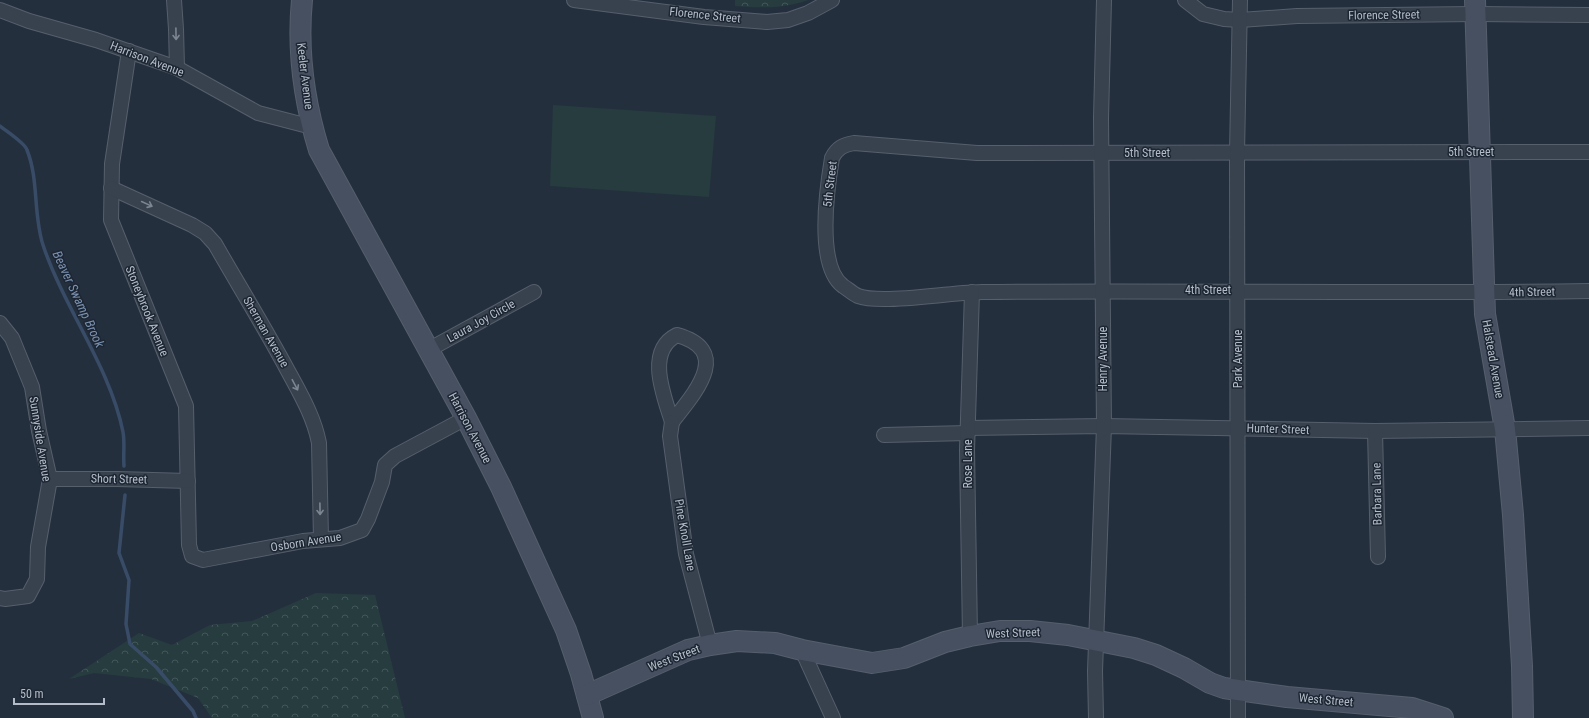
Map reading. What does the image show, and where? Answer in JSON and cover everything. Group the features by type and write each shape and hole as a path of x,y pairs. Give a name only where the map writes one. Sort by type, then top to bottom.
{"street":[{"path":"174,0 177,68"},
{"name":"Keeler Avenue","path":"302,0 299,25 302,74 312,127 319,150"},
{"name":"Florence Street","path":"574,0 704,18 766,22 788,20 808,13 832,0"},
{"name":"Henry Avenue","path":"1096,718 1095,671 1104,426 1101,152 1104,0"},
{"name":"Florence Street","path":"1186,0 1203,14 1224,19 1240,20 1476,7 1589,15"},
{"name":"Park Avenue","path":"1238,718 1237,153 1240,0"},
{"name":"Halstead Avenue","path":"1476,7 1485,314 1505,429 1513,515 1522,666 1523,718"},
{"name":"Harrison Avenue","path":"0,10 30,21 129,51 177,68 258,113 312,127"},
{"name":"Stoneybrook Avenue","path":"129,51 112,164 110,220 186,406 189,545 192,556 203,560 207,559"},
{"name":"5th Street","path":"835,277 828,259 826,236 827,193 834,153 842,145 854,143 977,152 1589,152"},
{"name":"Harrison Avenue","path":"319,150 466,418 502,487 566,630 593,718"},
{"name":"Sherman Avenue","path":"111,188 192,225 205,233 215,244 281,358 311,414 319,443 321,539"},
{"name":"4th Street","path":"835,277 840,284 859,296 876,299 900,299 972,292 1237,290 1484,292 1589,291"},
{"name":"Laura Joy Circle","path":"428,350 534,292"},
{"name":"Rose Lane","path":"970,636 968,431 972,292"},
{"name":"Sunnyside Avenue","path":"0,323 12,338 32,387 38,431 50,480 38,546 37,579 28,596 6,599 0,598"},
{"name":"Pine Knoll Lane","path":"672,422 692,395 706,369 704,353 701,349 687,338 676,335 669,338 662,348 659,367 661,387 672,422 670,436 686,554 710,645"},
{"name":"Osborn Avenue","path":"207,559 303,541 340,538 362,530 368,519 382,482 385,465 394,456 466,418"},
{"name":"Hunter Street","path":"884,435 1104,426 1375,431 1589,428"},
{"name":"Barbara Lane","path":"1375,431 1378,556"},
{"name":"Short Street","path":"50,480 118,479 188,481"},
{"name":"West Street","path":"587,695 688,650 737,641 774,643 802,650 872,663 904,658 946,642 970,636 1000,631 1030,631 1068,634 1134,648 1156,655 1184,668 1210,683 1224,688 1287,697 1412,708 1443,718"},
{"path":"802,650 833,718"}],"green space":[{"path":"735,0 808,0 789,5 763,7 735,6"},
{"path":"553,105 716,116 709,197 550,186"},
{"path":"316,593 375,595 405,718 212,718 198,698 151,679 94,673 69,679 139,633 172,645 210,625 252,621"}],"waterway":[{"name":"Beaver Swamp Brook","path":"0,126 26,147 31,161 38,221 43,245 63,292 98,361 117,408 124,436 124,466"},
{"name":"Beaver Swamp Brook","path":"125,495 119,553 129,580 126,624 130,644 156,667 193,711 196,718"}]}
